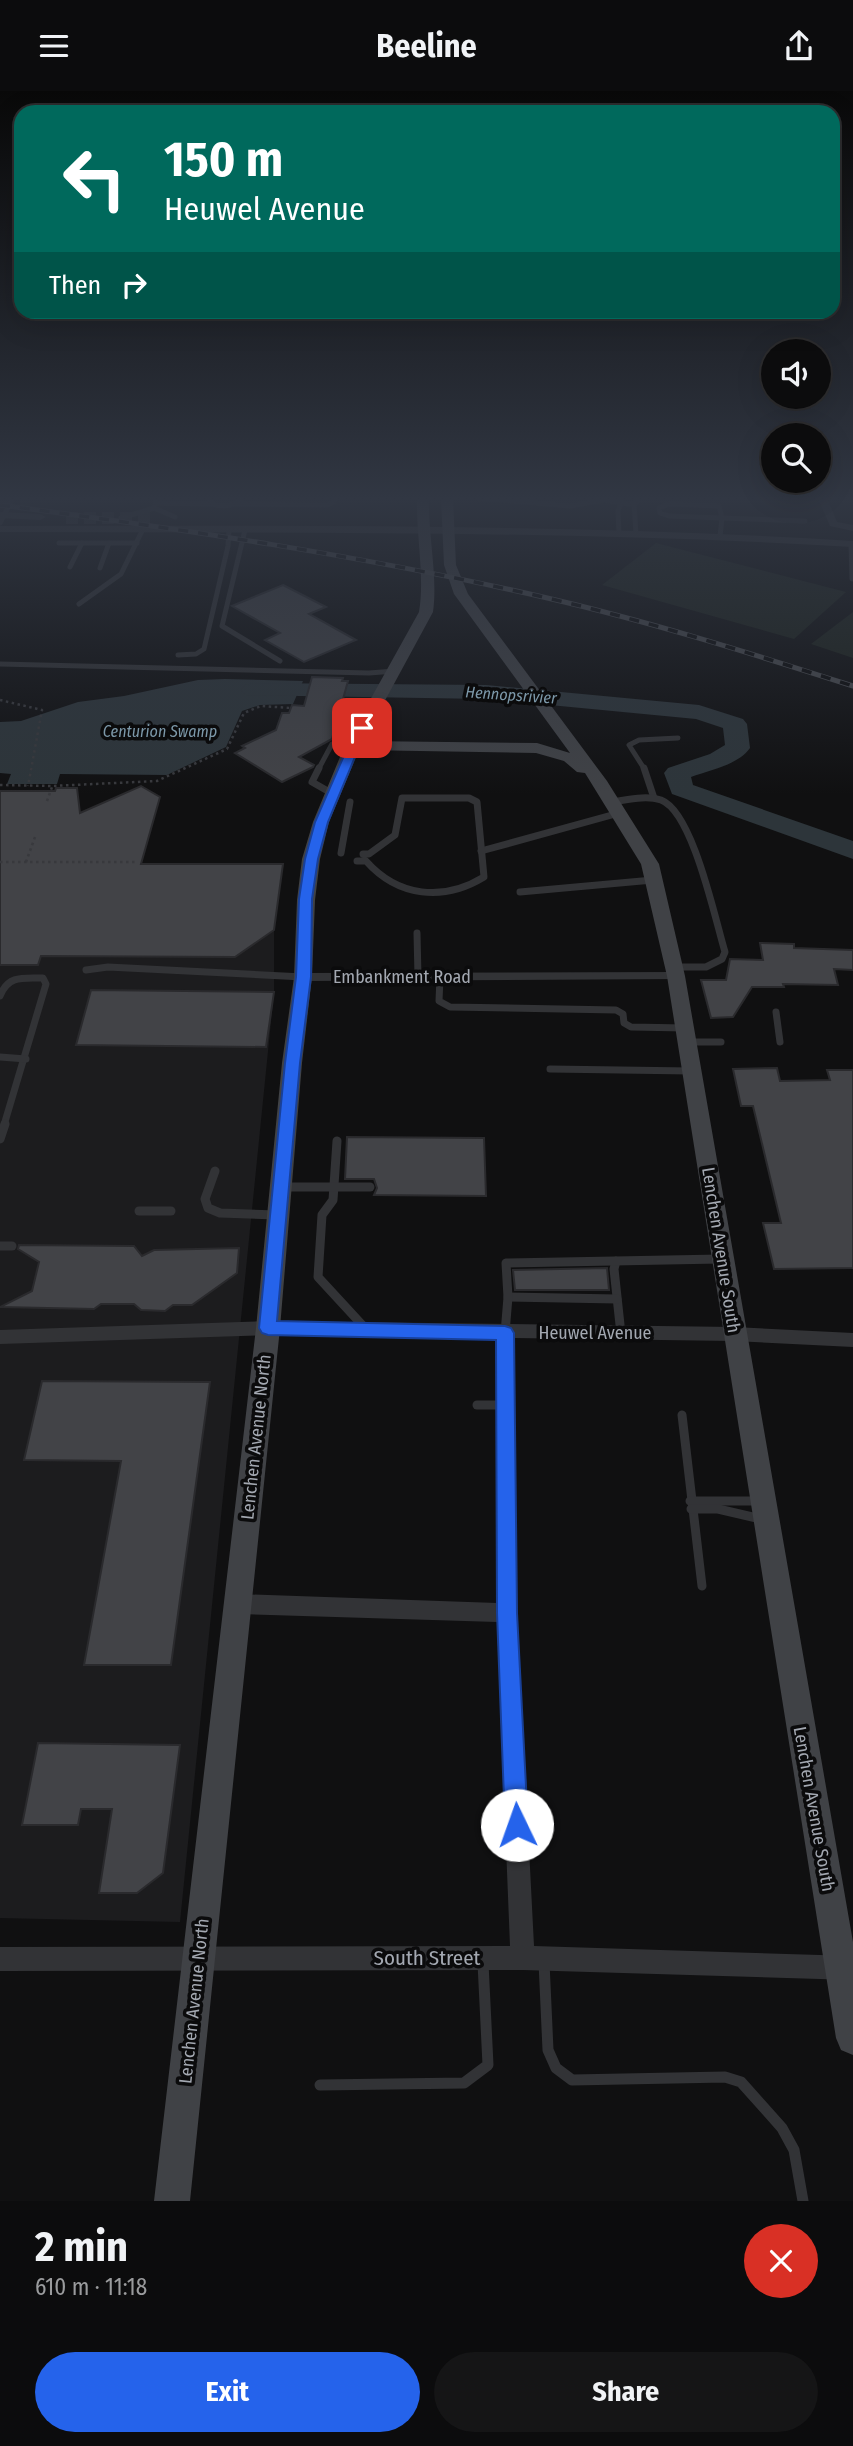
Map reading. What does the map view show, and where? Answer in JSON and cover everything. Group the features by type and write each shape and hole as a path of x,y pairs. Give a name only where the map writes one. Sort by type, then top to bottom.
{"main road":[{"name":"Lenchen Avenue North","path":"172,2201 224,1681 238,1604 268,1328 303,977 306,899 311,859 320,824 353,745 426,612 429,596"},
{"name":"Lenchen Avenue South","path":"463,596 601,784 650,864 675,972 686,1035 764,1511 847,1968 853,2038"},
{"path":"353,745 537,748 570,758 601,784"},
{"path":"334,794 349,769 397,746"}],"street":[{"name":"Embankment Road","path":"303,977 675,972"},
{"name":"Heuwel Avenue","path":"0,1336 268,1328 734,1334 853,1340"},
{"path":"505,1333 507,1613 533,1959"},
{"path":"238,1604 507,1613"},
{"name":"South Street","path":"0,1959 483,1958 847,1968"}],"lane":[{"path":"79,604 90,596"},
{"path":"178,655 196,654 204,649 216,596"},
{"path":"229,596 222,626 280,661"},
{"path":"0,664 394,672"},
{"path":"654,797 646,772 629,745 639,740 678,738"},
{"path":"334,794 312,782 331,744 353,745"},
{"path":"357,861 366,862 381,878 410,891 463,891 484,877 475,800 406,797 400,800 395,835 369,854 363,854"},
{"path":"481,851 615,807 654,797 666,802 684,824 701,866 725,952 722,959 706,967 675,972"},
{"path":"341,853 350,802"},
{"path":"520,892 653,880"},
{"path":"417,933 418,977"},
{"name":"Embankment Road","path":"86,970 108,967 303,977"},
{"path":"440,977 439,1001 450,1007 616,1010 623,1014 624,1023 631,1027 721,1042"},
{"path":"0,996 8,980 29,978 45,981 44,996 0,1139"},
{"path":"776,1012 780,1042"},
{"path":"0,1058 26,1059"},
{"path":"550,1069 692,1071"},
{"path":"337,1140 333,1200 322,1215 318,1277 367,1330"},
{"path":"215,1171 205,1199 208,1207 220,1213 279,1215"},
{"path":"281,1187 370,1187"},
{"path":"139,1211 171,1211"},
{"path":"0,1246 12,1246"},
{"path":"505,1333 508,1297 506,1263 723,1259"},
{"path":"616,1261 621,1334"},
{"path":"508,1297 617,1299"},
{"path":"477,1405 504,1405"},
{"path":"682,1415 702,1586"},
{"path":"691,1505 764,1511"},
{"path":"691,1505 764,1511"},
{"path":"320,2084 464,2083 478,2075 488,2065 483,1958"},
{"path":"533,1959 548,2050 556,2068 572,2080 725,2077 741,2082 782,2128 794,2150 803,2201"}],"path":[{"path":"0,700 43,710 28,786"},
{"path":"0,786 157,781 227,749 244,713 261,706 291,708"},
{"path":"47,801 52,786"},
{"path":"26,862 35,837"},
{"path":"0,862 138,862"}],"shaded area":[{"path":"643,596 841,596 794,639"},
{"path":"853,612 853,658 811,644"},
{"path":"0,863 283,864 274,930 274,992 180,1922 0,1918"}],"water":[{"name":"Centurion Swamp","path":"198,680 303,681 293,704 260,705 242,711 226,747 167,775 60,774 57,784 7,784 11,774 0,773 0,722 21,721 78,702 124,696"}],"building":[{"path":"255,596 305,596 326,607 309,614 356,640 304,662 265,640 280,633 232,606"},
{"path":"312,677 343,678 342,681 348,681 332,739 299,757 314,765 313,767 282,782 235,753 245,748 242,746 276,730 282,713 289,713 292,705 304,706"},
{"path":"141,786 160,797 141,864 283,864 274,930 235,957 41,956 38,965 0,965 0,791 55,791 56,788 77,788 80,813"},
{"path":"760,943 794,944 794,948 853,950 853,970 834,969 838,985 783,984 784,987 752,987 733,1017 711,1018 701,980 726,980 730,959 763,960"},
{"path":"91,990 274,992 266,1047 76,1045"},
{"path":"777,1068 780,1081 830,1080 827,1070 853,1070 853,1268 774,1269 763,1223 781,1223 753,1106 741,1106 733,1069"},
{"path":"347,1137 484,1138 486,1196 374,1195 377,1188 374,1179 345,1179"},
{"path":"19,1245 134,1246 142,1256 154,1250 239,1248 237,1273 192,1305 173,1305 165,1311 141,1310 134,1304 101,1304 94,1309 0,1307 32,1291 39,1262 18,1249"},
{"path":"607,1268 609,1290 515,1290 513,1270"},
{"path":"42,1381 210,1382 171,1665 84,1665 121,1461 24,1460"},
{"path":"38,1743 180,1745 163,1873 137,1893 99,1893 112,1809 81,1809 78,1825 22,1825"}],"waterway":[{"name":"Hennopsrivier","path":"253,690 486,692 699,712 735,724 738,748 719,759 677,773 681,789 853,851"}],"railway":[{"path":"540,596 660,627 853,686"}],"route":[{"path":"362,728 321,822 311,859 306,899 303,977 292,1063 268,1328 505,1333 507,1613 517,1825"}]}
